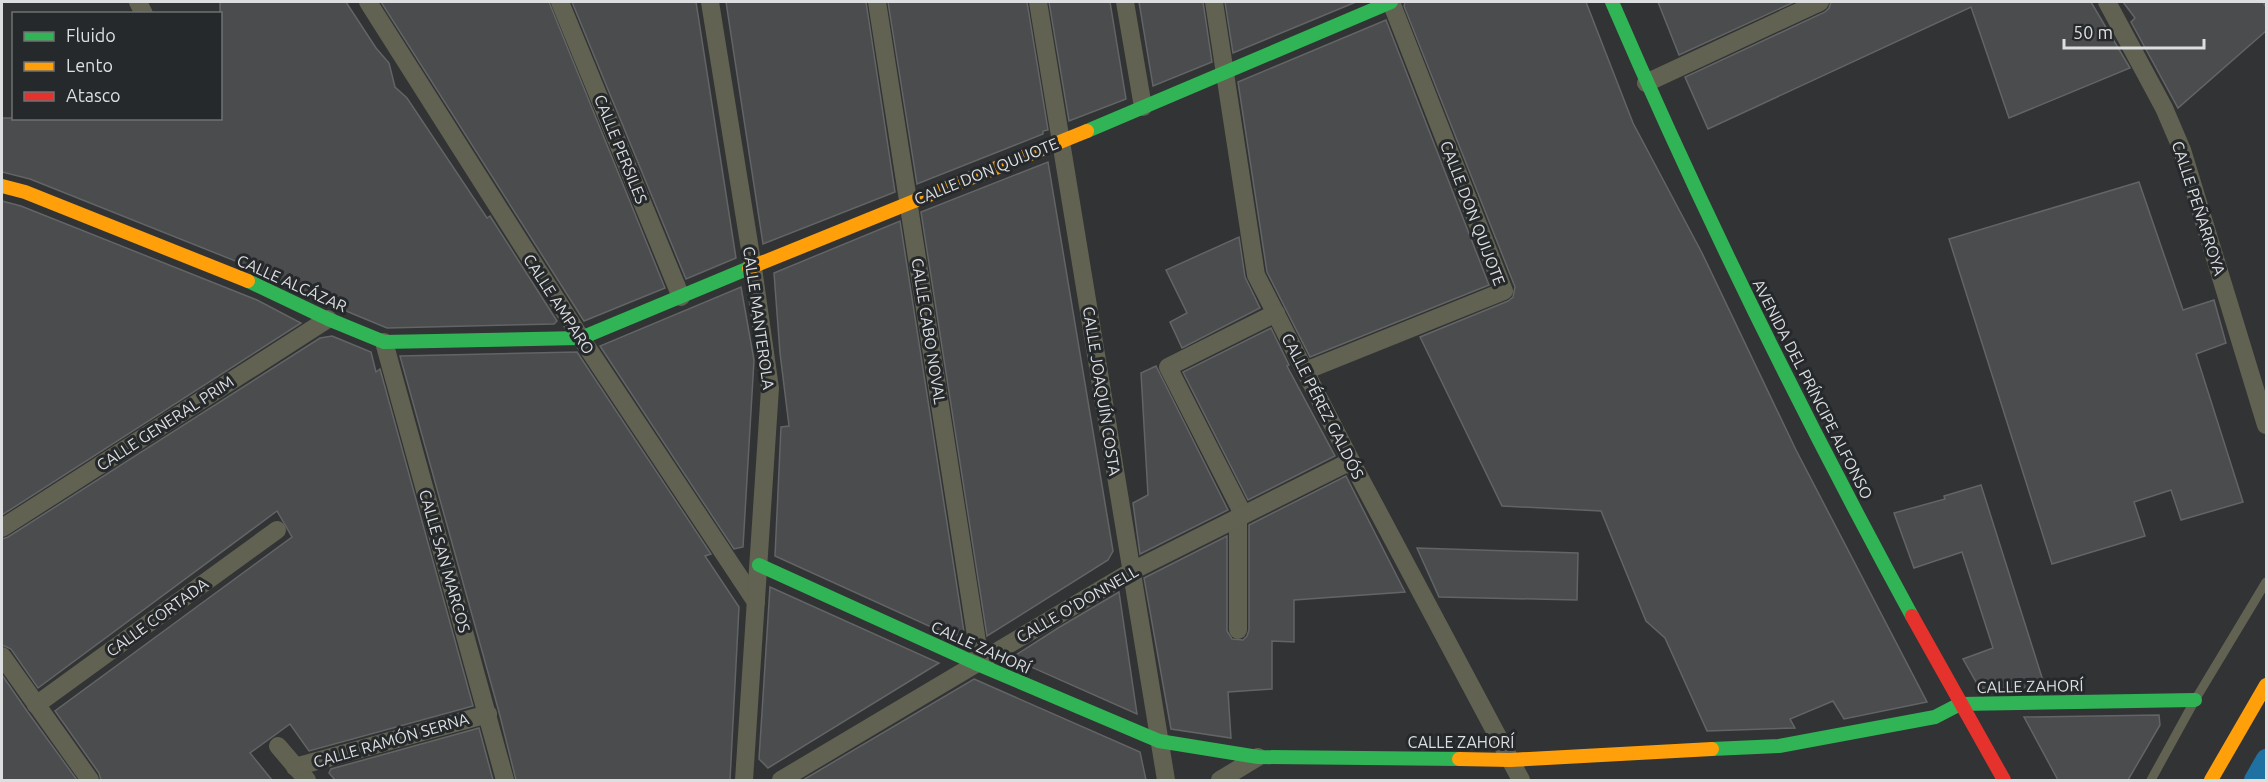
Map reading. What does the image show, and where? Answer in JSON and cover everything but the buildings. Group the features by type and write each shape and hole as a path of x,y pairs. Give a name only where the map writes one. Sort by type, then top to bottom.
{"main road":[{"name":"CALLE DON QUIJOTE","path":"581,338 909,202 1061,142 1226,70 1391,2"},
{"name":"AVENIDA DEL PRÍNCIPE ALFONSO","path":"1612,2 1681,161 1817,438 1960,704 2004,780"},
{"name":"CALLE ALCÁZAR","path":"2,186 25,192 264,287 328,319 384,342 581,338"},
{"name":"CALLE ZAHORÍ","path":"759,565 1160,741 1258,757 1510,760 1779,746 1935,717 1960,704 2195,700"},
{"path":"2211,780 2258,711 2266,685"}],"street":[{"name":"CALLE AMPARO","path":"368,2 581,338 756,602"},
{"name":"CALLE PERSILES","path":"560,2 681,297"},
{"name":"CALLE MANTEROLA","path":"710,2 770,387 744,780"},
{"name":"CALLE CABO NOVAL","path":"877,2 978,662"},
{"name":"CALLE JOAQUÍN COSTA","path":"1038,2 1166,780"},
{"path":"1125,2 1143,107"},
{"name":"CALLE PÉREZ GALDÓS","path":"1214,2 1256,275 1351,462 1521,780"},
{"name":"CALLE DON QUIJOTE","path":"1305,371 1504,291 1391,2"},
{"path":"1646,83 1820,2"},
{"name":"CALLE PEÑARROYA","path":"2107,2 2164,108 2182,150 2266,425"},
{"path":"1238,630 1241,515 1168,367 1276,313"},
{"name":"CALLE GENERAL PRIM","path":"2,528 328,319"},
{"name":"CALLE SAN MARCOS","path":"384,342 506,780"},
{"name":"CALLE O'DONNELL","path":"781,780 1132,571 1351,462"},
{"name":"CALLE CORTADA","path":"36,705 278,530"},
{"path":"2,656 90,780"},
{"name":"CALLE RAMÓN SERNA","path":"278,746 301,774 488,714"},
{"path":"1220,780 1258,757"}],"lane":[{"path":"2151,780 2195,700 2266,582"}],"waterway":[{"path":"2254,780 2266,759"}],"traffic: fast":[{"path":"1087,131 1391,2"},
{"path":"1612,2 1755,312 1912,616"},
{"path":"248,281 328,319 384,342 581,338 749,268"},
{"path":"759,565 975,663 1159,741 1258,757 1459,759"},
{"path":"1712,749 1779,746 1935,717 1960,704 2195,700"}],"traffic: slow":[{"path":"749,268 1087,131"},
{"path":"2,186 25,192 248,281"},
{"path":"2211,780 2266,685"},
{"path":"1459,759 1510,760 1712,749"}],"traffic: jam":[{"path":"1912,616 2004,780"}]}
